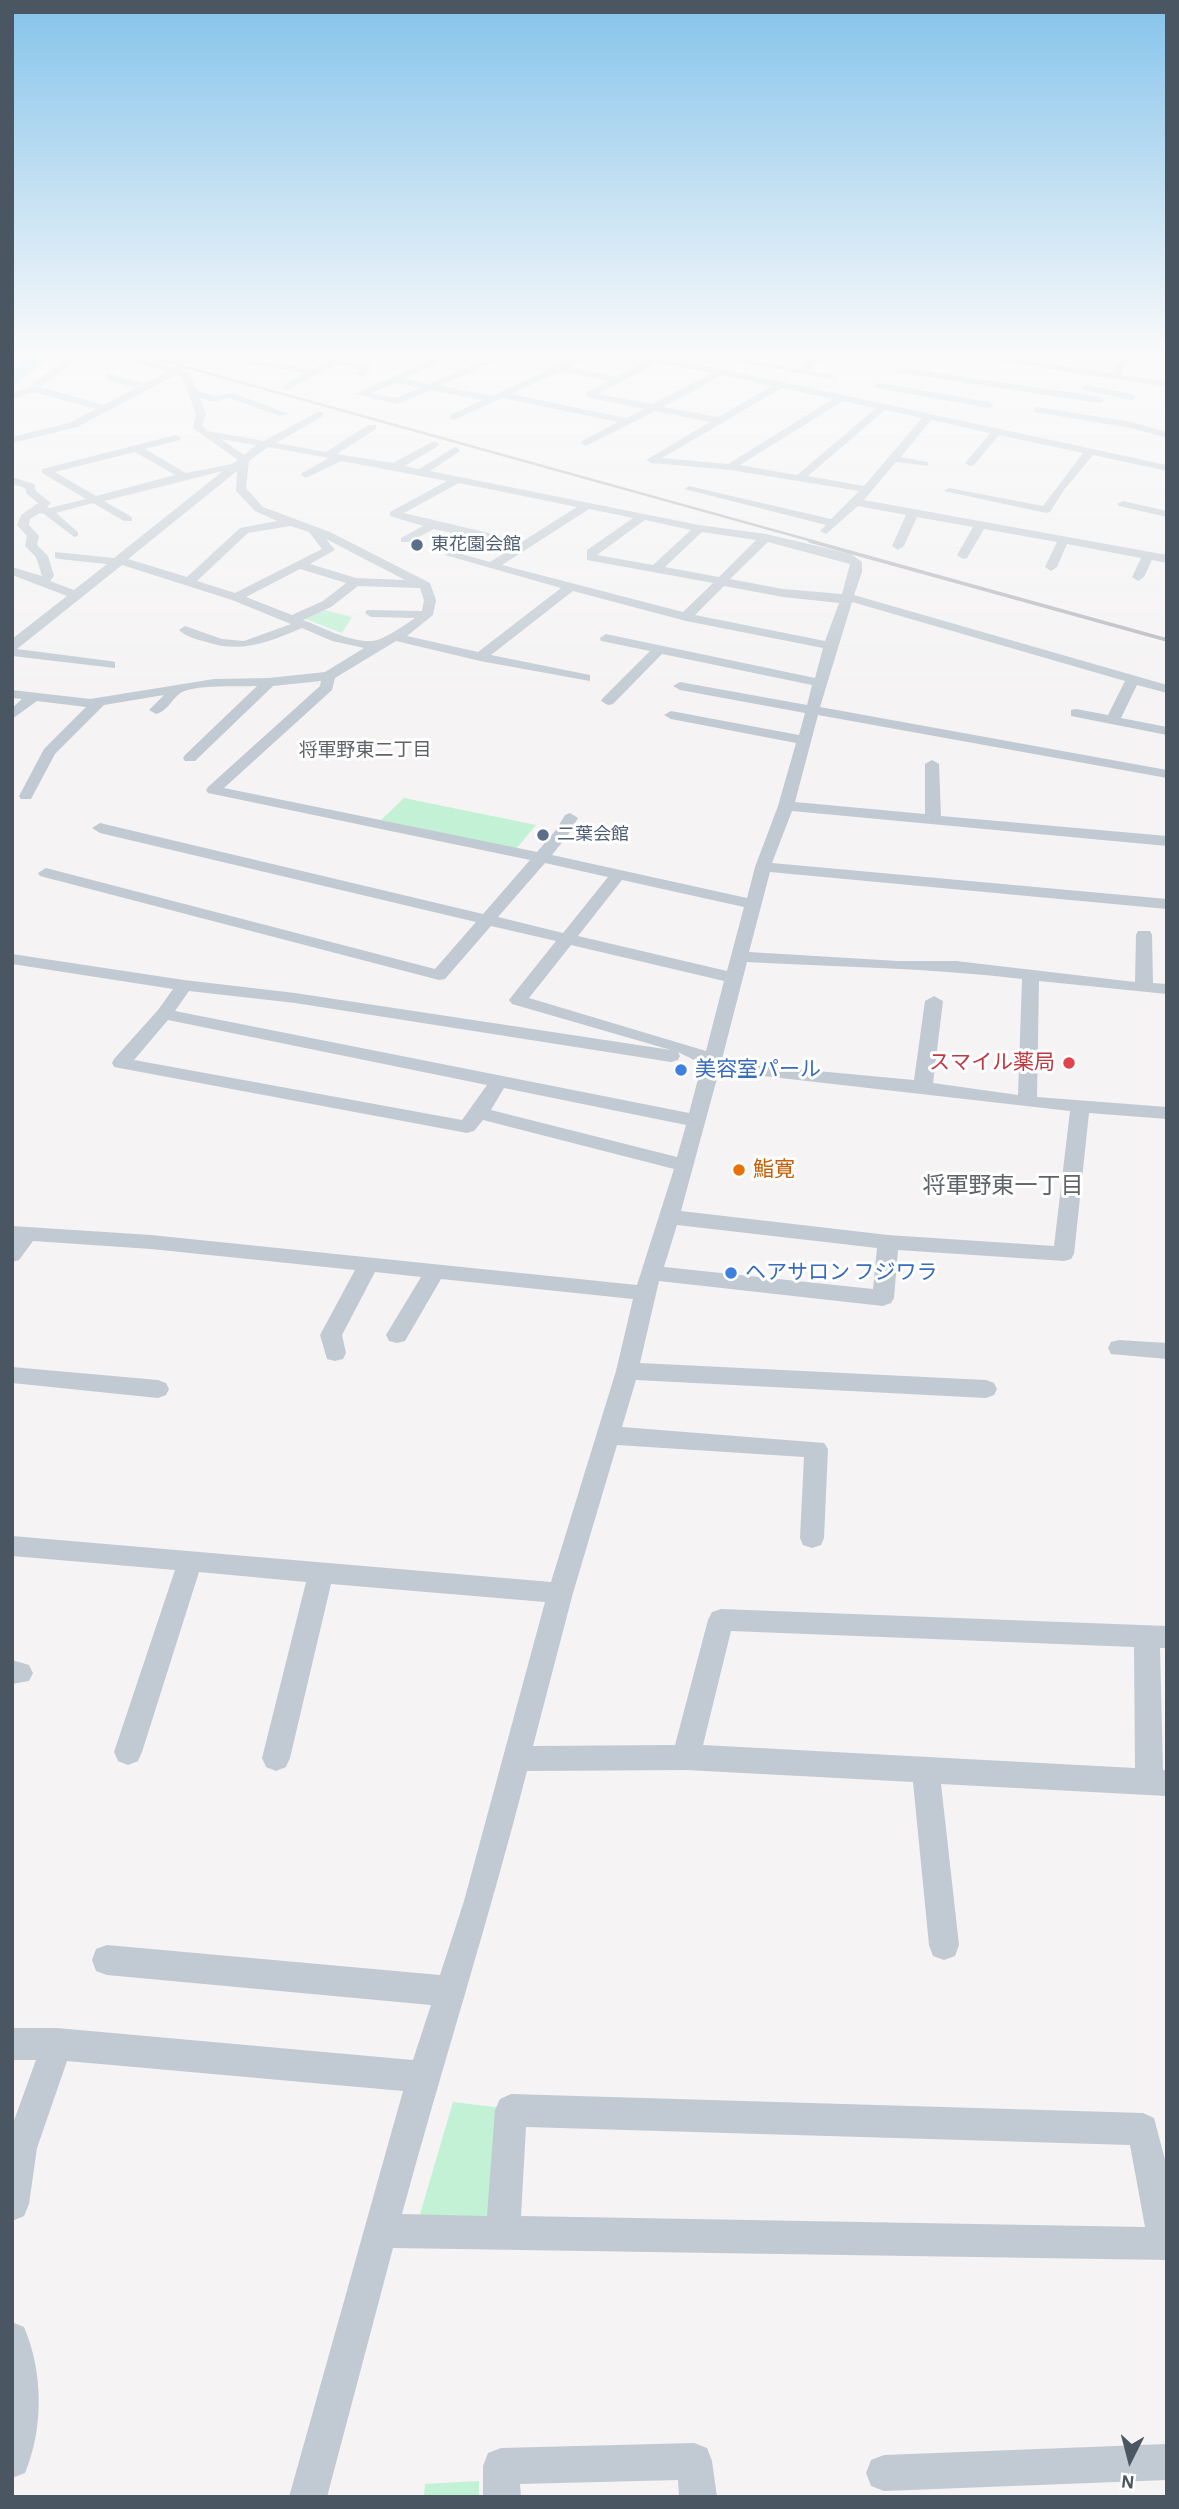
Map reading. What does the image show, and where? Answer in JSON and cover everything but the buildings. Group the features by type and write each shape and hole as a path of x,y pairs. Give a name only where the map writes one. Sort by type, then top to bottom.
{"street":[{"path":"50,473 128,519"},
{"path":"179,473 184,476"},
{"path":"43,583 48,576 42,556 31,546 33,536 23,525 25,517 196,473"},
{"path":"12,646 228,473"},
{"path":"12,694 90,703 214,683 269,682 328,676 392,636 406,631 427,615 430,600 426,586 313,529 259,509 240,489 240,473"},
{"path":"308,2497 424,2077 479,1901 560,1593 627,1371 648,1283 685,1165 752,904 786,806 830,646 856,572 856,562 820,549 766,537 585,507 426,473"},
{"path":"764,473 865,489"},
{"path":"797,479 804,473"},
{"path":"689,489 829,527 856,502 878,473"},
{"path":"949,491 1045,510 1072,473"},
{"path":"12,480 30,486 31,492 45,503 44,510"},
{"path":"457,480 394,514 523,545"},
{"path":"856,502 1167,559"},
{"path":"1123,504 1167,514"},
{"path":"492,566 585,507"},
{"path":"44,510 74,534"},
{"path":"898,546 914,512"},
{"path":"642,517 592,553 591,557 783,593 846,598 1167,689"},
{"path":"189,582 244,530 293,522"},
{"path":"405,540 433,525"},
{"path":"963,555 980,525"},
{"path":"656,569 699,528"},
{"path":"236,597 302,566 329,550 313,529"},
{"path":"686,617 766,537"},
{"path":"1051,567 1063,541"},
{"path":"59,555 119,561 236,597 337,638 375,646"},
{"path":"451,555 686,617 830,646"},
{"path":"1138,578 1148,556"},
{"path":"302,566 355,582 422,584"},
{"path":"13,572 76,595"},
{"path":"185,630 219,644 250,646 327,604 355,582"},
{"path":"480,657 570,587"},
{"path":"371,613 427,615"},
{"path":"392,636 585,678"},
{"path":"607,638 820,683"},
{"path":"608,701 659,649"},
{"path":"12,652 110,666"},
{"path":"328,676 327,687 213,790 540,857 752,904"},
{"path":"1114,720 1133,679"},
{"path":"190,758 269,682"},
{"path":"680,686 1167,774"},
{"path":"156,710 179,688"},
{"path":"12,715 33,697"},
{"path":"26,796 49,752 100,701"},
{"path":"1076,713 1167,731"},
{"path":"671,715 804,740"},
{"path":"932,764 933,820"},
{"path":"786,806 1167,841"},
{"path":"46,873 439,975 563,832 570,818"},
{"path":"100,828 567,939 736,967 956,966 1167,989"},
{"path":"763,867 1167,904"},
{"path":"618,875 519,1000 686,1049 727,1068 923,1087 1027,1102 1167,1113"},
{"path":"1144,935 1144,988"},
{"path":"12,959 184,985 295,998 551,1039 712,1061"},
{"path":"1027,1102 1031,974"},
{"path":"184,985 164,1014 121,1063 467,1128 499,1082"},
{"path":"923,1087 934,1001"},
{"path":"164,1014 697,1121"},
{"path":"668,1217 888,1242 1064,1254 1080,1107"},
{"path":"479,1113 685,1165"},
{"path":"12,1255 19,1235 151,1242 435,1272 883,1298 888,1242"},
{"path":"335,1353 331,1335 368,1265"},
{"path":"397,1335 435,1272"},
{"path":"1119,1348 1167,1351"},
{"path":"627,1371 985,1389"},
{"path":"12,1375 158,1389"},
{"path":"608,1435 816,1449 812,1538"},
{"path":"12,1546 560,1593"},
{"path":"128,1752 191,1560"},
{"path":"276,1758 321,1572"},
{"path":"518,1759 687,1757 1158,1783 1157,1636 721,1620 687,1757"},
{"path":"926,1770 944,1945"},
{"path":"107,1960 450,1991"},
{"path":"12,2043 57,2044 424,2077"},
{"path":"12,2204 21,2148 57,2044"},
{"path":"382,2231 503,2234 1165,2244 1143,2129 510,2109 503,2234"},
{"path":"12,2339 22,2392 12,2460"},
{"path":"502,2497 501,2466 694,2461 698,2497"},
{"path":"884,2473 1167,2462"}],"green space":[{"path":"325,610 352,617 342,633 303,618"},
{"path":"404,798 536,825 516,849 381,820"},
{"path":"453,2102 503,2108 495,2224 418,2221"},
{"path":"479,2481 479,2497 424,2497 425,2484"}],"railway":[{"path":"568,473 816,542"},
{"path":"810,541 1167,640"}],"place":[{"name":"東花園会館","path":"417,545"},
{"name":"二葉会館","path":"543,835"},
{"name":"スマイル薬局","path":"1069,1063"},
{"name":"美容室パール","path":"681,1070"},
{"name":"鮨寛","path":"739,1170"},
{"name":"ヘアサロン フジワラ","path":"731,1273"}],"district":[{"name":"将軍野東二丁目","path":"365,750"},
{"name":"将軍野東一丁目","path":"1003,1186"}]}
